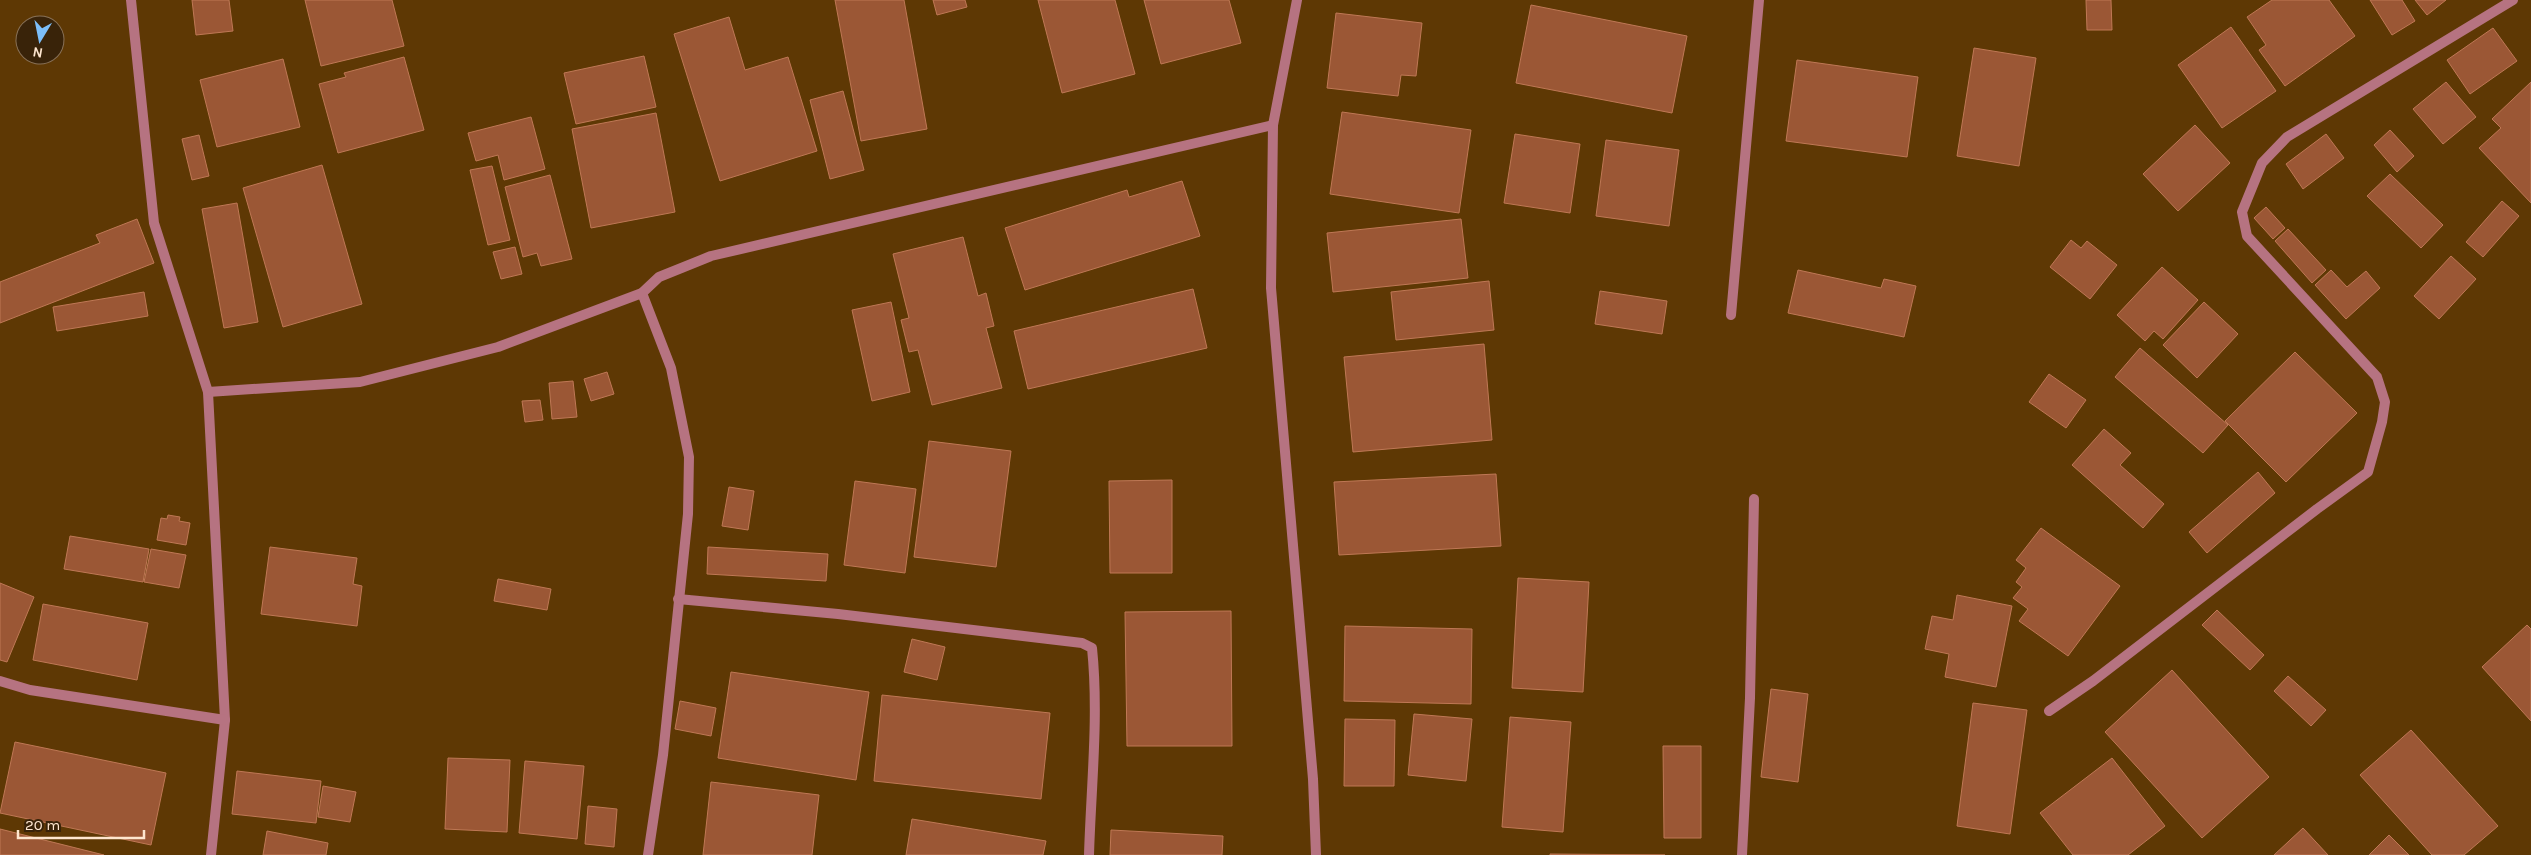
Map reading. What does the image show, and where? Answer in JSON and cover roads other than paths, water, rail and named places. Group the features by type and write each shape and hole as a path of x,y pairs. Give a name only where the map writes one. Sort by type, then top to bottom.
{"street":[{"path":"131,0 154,223 208,392 225,720 211,855"},
{"path":"1297,0 1272,125 1271,288 1313,779 1316,855"},
{"path":"1731,315 1759,0"},
{"path":"2049,711 2093,681 2368,472 2382,422 2385,402 2377,376 2248,236 2242,212 2262,163 2287,138 2513,0"},
{"path":"208,392 360,382 498,348 642,293 659,277 711,256 1272,125"},
{"path":"642,293 671,368 689,457 688,514 663,756 648,855"},
{"path":"1742,855 1750,698 1754,498"},
{"path":"678,599 838,614 1082,643 1092,648 1094,713 1089,855"},
{"path":"0,681 30,690 225,720"}]}
